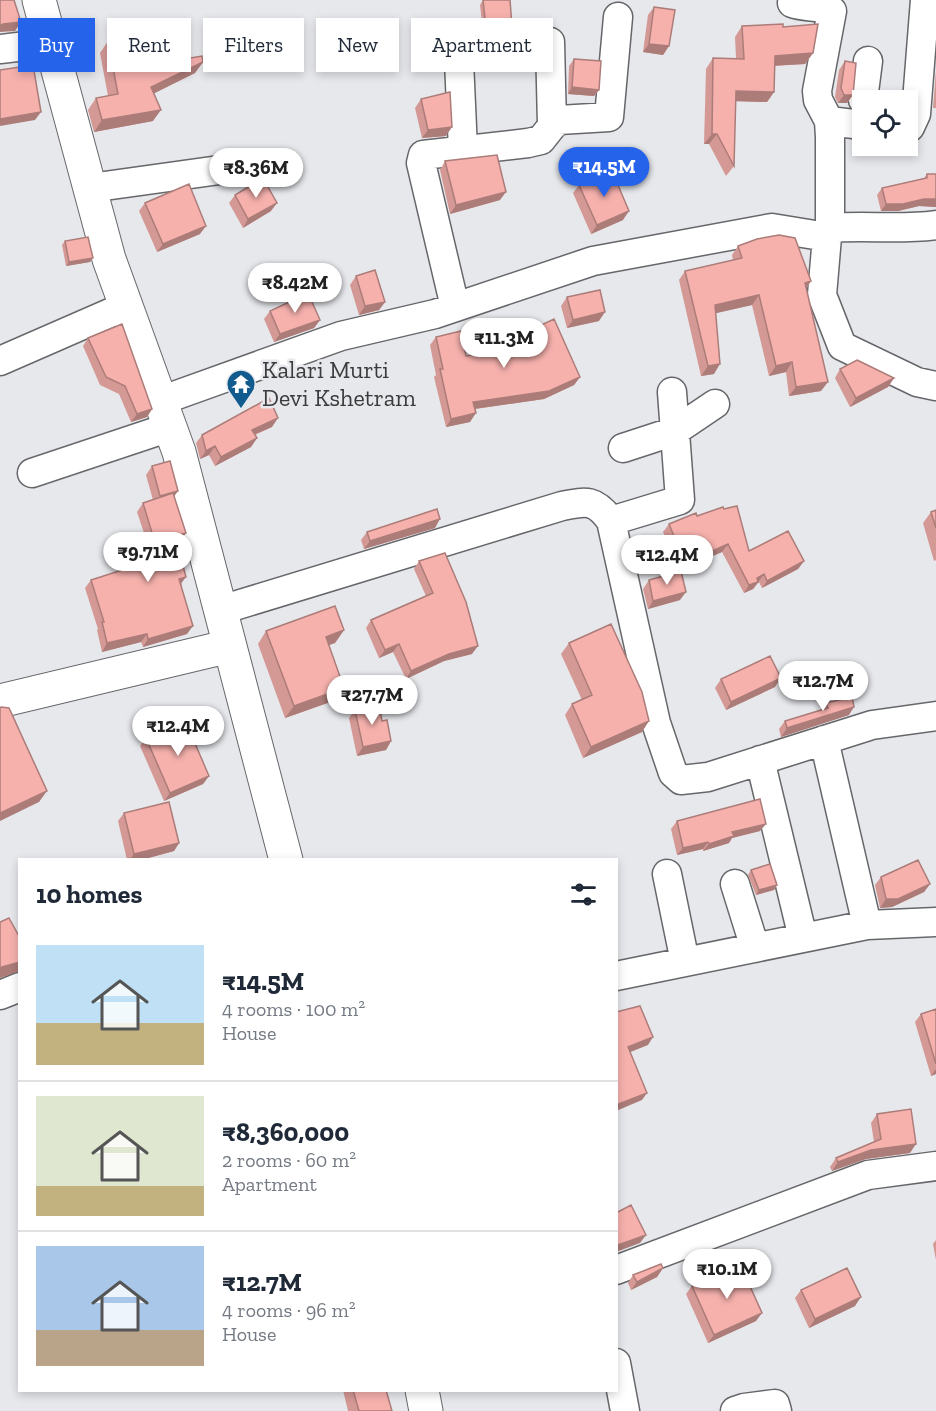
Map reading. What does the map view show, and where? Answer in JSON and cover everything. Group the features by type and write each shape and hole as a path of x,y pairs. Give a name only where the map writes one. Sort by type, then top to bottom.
{"street":[{"path":"39,0 44,18"},
{"path":"792,0 792,3 798,5 825,8 831,11 817,91 818,100 829,120 828,232 822,295 842,346 917,382 936,386"},
{"path":"918,90 925,0"},
{"path":"455,307 421,163 423,155 528,143 540,140 559,120 609,117 618,17"},
{"path":"0,49 18,47"},
{"path":"865,90 868,61"},
{"path":"58,72 109,259 179,452 285,858"},
{"path":"459,72 463,150"},
{"path":"551,72 552,126"},
{"path":"829,120 852,116"},
{"path":"90,188 255,165"},
{"path":"32,473 341,336 455,307 604,259 772,228 828,232 856,226 919,228 936,225"},
{"path":"0,361 126,306"},
{"path":"610,521 680,500 672,392"},
{"path":"622,448 675,431 715,404"},
{"path":"221,610 562,506 585,501 599,506 610,521 656,723 673,773 681,780 690,781 872,725 936,716"},
{"path":"0,701 230,645"},
{"path":"824,740 867,925"},
{"path":"760,760 803,938"},
{"path":"667,874 685,962"},
{"path":"735,884 755,948"},
{"path":"618,976 867,925 936,922"},
{"path":"0,994 18,988"},
{"path":"618,1269 868,1175 936,1166"},
{"path":"618,1374 625,1411"},
{"path":"422,1392 426,1411"},
{"path":"735,1411 775,1404 777,1411"}],"building":[{"path":"0,0 14,0 20,18 18,22 0,26"},
{"path":"483,0 510,0 511,18 485,18"},
{"path":"654,7 675,10 669,46 649,44"},
{"path":"783,24 783,27 818,24 813,53 775,56 774,92 736,91 734,166 717,134 712,134 713,58 744,59 742,26"},
{"path":"202,56 203,62 191,68 191,58"},
{"path":"574,59 601,61 599,90 572,87"},
{"path":"845,61 856,63 852,95 844,95 841,88"},
{"path":"18,67 18,72 34,72 41,112 0,119 0,70"},
{"path":"114,72 182,72 151,87 161,110 102,120 96,98 118,94"},
{"path":"450,92 452,127 428,130 421,99"},
{"path":"497,155 506,192 456,205 445,161"},
{"path":"612,171 629,211 597,225 579,185"},
{"path":"927,174 936,174 936,199 886,204 882,188 927,178"},
{"path":"263,178 277,203 248,219 235,195"},
{"path":"189,184 206,226 163,244 145,203"},
{"path":"779,235 795,238 811,281 805,283 828,382 796,387 792,362 776,366 759,295 715,305 720,364 708,366 685,271 742,258 738,246 757,239"},
{"path":"88,237 93,258 69,262 65,241"},
{"path":"375,270 385,302 365,306 356,276"},
{"path":"600,290 605,312 573,320 567,297"},
{"path":"308,293 320,320 280,334 270,311"},
{"path":"554,319 580,377 549,391 473,402 476,413 451,419 440,369 443,369 436,337 461,331 466,356 519,348 514,338"},
{"path":"122,324 152,409 137,414 125,386 106,377 88,338"},
{"path":"857,360 894,378 856,398 840,369"},
{"path":"269,398 278,418 252,430 257,438 221,457 215,446 206,451 202,435"},
{"path":"170,461 178,491 160,496 152,466"},
{"path":"173,493 186,533 175,536 186,577 179,579 193,626 148,639 147,634 107,643 102,622 104,622 91,580 144,563 141,550 156,546 143,503"},
{"path":"737,506 749,551 788,531 804,561 767,581 764,574 757,578 758,582 749,585 728,544 685,563 669,524 696,513 697,516 723,507 724,509"},
{"path":"437,509 440,519 370,541 367,532"},
{"path":"936,510 936,528 931,512"},
{"path":"445,553 466,602 478,646 449,654 411,671 399,644 385,650 371,620 433,593 419,561"},
{"path":"681,571 686,592 653,601 649,580"},
{"path":"335,606 344,630 326,637 344,688 294,706 266,631"},
{"path":"611,624 642,692 649,721 591,747 572,704 592,695 569,643"},
{"path":"770,656 781,678 731,702 721,679"},
{"path":"852,697 854,707 787,728 785,721 828,708 826,703"},
{"path":"379,705 382,721 387,720 391,741 363,747 355,710"},
{"path":"0,708 9,708 47,791 0,813"},
{"path":"185,720 209,776 170,793 146,738"},
{"path":"760,799 766,824 732,832 734,836 709,844 708,842 683,848 677,821"},
{"path":"169,802 179,843 134,854 124,813"},
{"path":"918,860 930,884 898,899 886,899 881,877"},
{"path":"770,864 777,885 759,890 751,870"},
{"path":"9,918 18,934 18,963 0,969 0,922"},
{"path":"640,1006 653,1037 628,1047 647,1093 618,1104 618,1012"},
{"path":"936,1009 936,1064 921,1014"},
{"path":"911,1109 916,1144 871,1150 838,1162 836,1158 881,1139 877,1114"},
{"path":"631,1205 646,1235 618,1245 618,1212"},
{"path":"661,1264 663,1268 637,1282 633,1275"},
{"path":"740,1264 762,1313 714,1335 692,1286"},
{"path":"847,1268 861,1297 815,1319 801,1290"},
{"path":"354,1392 387,1392 392,1411 359,1411"}],"place":[{"name":"Kalari Murti Devi Kshetram","path":"241,410"}]}
